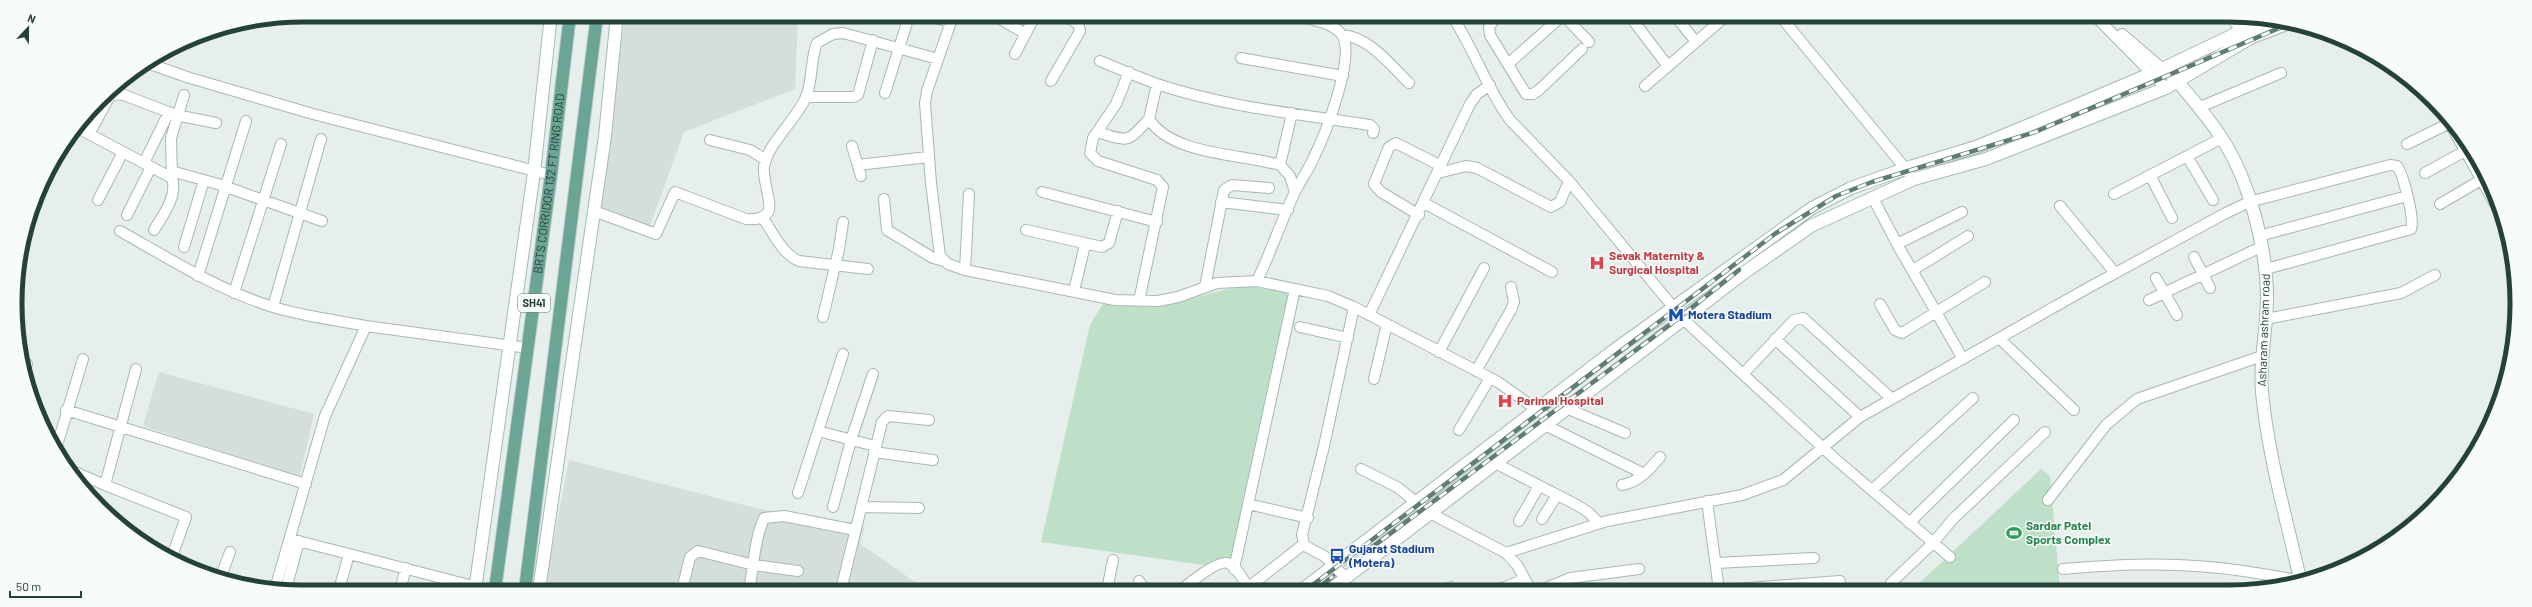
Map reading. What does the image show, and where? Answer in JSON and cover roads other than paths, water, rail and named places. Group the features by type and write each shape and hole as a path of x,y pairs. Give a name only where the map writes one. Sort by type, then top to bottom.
{"main road":[{"name":"BRTS CORRIDOR 132 FT RING ROAD","path":"496,585 551,175 569,22"},
{"name":"SH41","path":"526,585 596,22"}],"street":[{"path":"472,585 534,172 550,22"},
{"path":"540,585 605,136 616,22"},
{"path":"885,93 907,22"},
{"path":"944,261 938,251 928,157 925,103 951,22"},
{"path":"1005,22 1026,34"},
{"path":"1015,54 1032,22"},
{"path":"1052,81 1080,30 1078,24 1075,22"},
{"path":"1257,281 1295,192 1315,156 1343,76 1346,50 1342,36 1336,29 1317,22"},
{"path":"1456,22 1468,41 1502,109 1510,120 1569,181 1683,319 1909,523 1950,557"},
{"path":"1492,22 1489,27 1490,35 1526,94 1533,94 1586,45 1569,22"},
{"path":"1508,64 1555,22"},
{"path":"1680,22 1696,42"},
{"path":"1645,86 1719,22"},
{"path":"1785,22 1914,179"},
{"path":"2102,22 2157,71 2178,82"},
{"path":"2110,22 2157,71 2166,88 2189,95"},
{"path":"2234,22 2241,31"},
{"path":"1635,23 1668,66"},
{"path":"1308,585 1673,307 1812,208 1851,188 1976,147 2157,71 2257,24"},
{"path":"1337,585 1774,250 1811,226 1914,179 1986,159 2166,88 2250,38 2280,26"},
{"path":"594,211 656,234 675,192 746,219 754,220 762,217 768,212 770,206 764,178 766,160 806,97 817,43 833,34 843,33 938,59"},
{"path":"1342,36 1351,36 1365,42 1409,82"},
{"path":"806,97 852,97 858,95 873,40"},
{"path":"1241,58 1343,76"},
{"path":"1100,61 1157,84 1209,98 1370,125 1374,129 1373,133"},
{"path":"154,65 190,78 313,114 534,172 551,175"},
{"path":"1129,72 1116,104 1091,143 1090,153 1093,158 1157,180 1161,183 1163,191 1139,301"},
{"path":"2200,107 2281,73"},
{"name":"Asharam ashram road","path":"2178,82 2200,107 2222,138 2235,162 2249,202 2260,241 2266,269 2266,319 2262,356 2262,392 2266,428 2298,576"},
{"path":"1098,132 1125,139 1131,138 1149,119 1157,84"},
{"path":"1369,315 1419,215 1470,104 1477,94 1490,85"},
{"path":"115,94 124,95 172,113 216,123"},
{"path":"127,215 172,113 184,95"},
{"path":"89,134 107,102"},
{"path":"154,230 173,194 174,185 171,174 172,113"},
{"path":"1280,165 1292,113"},
{"path":"1149,119 1162,134 1181,144 1280,165 1290,176 1295,192"},
{"path":"198,276 224,187 246,121"},
{"path":"2407,144 2445,124"},
{"path":"82,130 148,165 171,174 204,180 322,220"},
{"path":"2114,194 2222,138"},
{"path":"273,307 321,139"},
{"path":"710,140 750,150 766,160"},
{"path":"1419,215 1381,192 1374,184 1392,143 1400,144 1440,169 1466,166 1477,168 1551,207 1560,202 1569,181"},
{"path":"234,292 281,144"},
{"path":"852,146 861,176"},
{"path":"2463,147 2483,184"},
{"path":"2425,173 2465,151"},
{"path":"98,200 123,152"},
{"path":"2187,156 2213,200"},
{"path":"858,166 928,157"},
{"path":"1506,553 1599,523 1742,495 1783,480 1860,417 2115,273 2249,202 2393,164 2399,169 2413,222 2411,229 2266,269"},
{"path":"2150,175 2172,218"},
{"path":"184,247 204,180"},
{"path":"2440,204 2481,180"},
{"path":"1205,287 1224,190 1232,185 1269,188"},
{"path":"1042,192 1156,222"},
{"path":"965,270 969,194"},
{"path":"2149,300 2203,274 2260,241 2407,196"},
{"path":"1873,198 1897,244 1963,359"},
{"path":"884,199 887,230 933,258 965,270 1115,300 1139,301 1178,297 1205,287 1235,281 1257,281 1328,296 1354,306 1490,378 1538,410 1548,422 1644,474"},
{"path":"1221,202 1288,210"},
{"path":"1424,203 1552,272"},
{"path":"2060,206 2115,273"},
{"path":"1026,230 1085,245 1106,246 1118,212"},
{"path":"1897,244 1962,212"},
{"path":"762,217 785,252 792,258 799,261 868,268"},
{"path":"822,317 835,265 843,222"},
{"path":"120,231 198,276 273,307 366,326 509,344 528,348"},
{"path":"1913,270 1968,236"},
{"path":"1074,291 1085,245"},
{"path":"2194,257 2210,288"},
{"path":"1439,352 1484,268"},
{"path":"2266,319 2401,293 2435,275"},
{"path":"2156,278 2177,315"},
{"path":"1880,304 1895,330 1900,333 1985,282"},
{"path":"1476,371 1511,310 1514,302 1510,287"},
{"path":"1234,569 1294,288"},
{"path":"1346,578 1334,565 1304,544 1302,535 1308,518 1354,306"},
{"path":"1743,374 1794,320 1803,318 1892,399"},
{"path":"1374,379 1387,324"},
{"path":"287,584 294,540 306,484 325,416 366,326"},
{"path":"1300,327 1348,338"},
{"path":"1999,338 2074,410"},
{"path":"1775,339 1860,417"},
{"path":"798,492 843,354"},
{"path":"2048,500 2106,425 2137,399 2262,356"},
{"path":"58,441 66,410 83,359"},
{"path":"105,485 122,428 136,369"},
{"path":"833,507 851,440 873,374"},
{"path":"1459,430 1490,378"},
{"path":"1872,490 1973,398"},
{"path":"1566,408 1625,433"},
{"path":"66,410 306,484"},
{"path":"842,585 874,449 882,422 888,416 929,420"},
{"path":"1909,523 2014,420"},
{"path":"818,431 851,440 874,449 933,460"},
{"path":"1891,583 1933,543 1953,519 2045,432"},
{"path":"1622,486 1644,474 1660,457"},
{"path":"1495,463 1588,512 1599,523"},
{"path":"1361,469 1397,487 1430,513 1506,553 1528,585"},
{"path":"79,474 186,517 173,553"},
{"path":"1519,521 1539,486"},
{"path":"1542,519 1557,495"},
{"path":"1707,501 1720,585"},
{"path":"1248,504 1308,518"},
{"path":"861,507 919,508"},
{"path":"750,585 754,565 756,536 764,518 770,516 784,516 855,530"},
{"path":"294,540 406,568 452,585"},
{"path":"277,584 294,540"},
{"path":"1252,585 1304,544"},
{"path":"683,585 690,557 698,551 754,565 798,571"},
{"path":"222,573 230,552"},
{"path":"340,585 349,554"},
{"path":"1716,563 1814,558"},
{"path":"1108,585 1113,560"},
{"path":"1187,585 1211,568 1226,563 1234,569 1244,585"},
{"path":"2063,569 2116,565 2168,564 2208,566 2291,578"},
{"path":"401,585 406,568"},
{"path":"1553,585 1570,578 1639,569"},
{"path":"1510,585 1525,579"},
{"path":"1192,581 1195,585"},
{"path":"1787,585 1840,581"}],"railway":[{"path":"1313,585 1776,233 1836,196 1872,182 2035,132 2282,27"},
{"path":"1367,551 1679,318 1739,270"},
{"path":"1322,585 1333,576"}],"place":[{"name":"Sevak Maternity & Surgical Hospital","path":"1597,263"},
{"name":"Motera Stadium","path":"1676,315"},
{"name":"Parimal Hospital","path":"1505,401"},
{"name":"Sardar Patel Sports Complex","path":"2014,533"},
{"name":"Gujarat Stadium (Motera)","path":"1337,556"}]}
